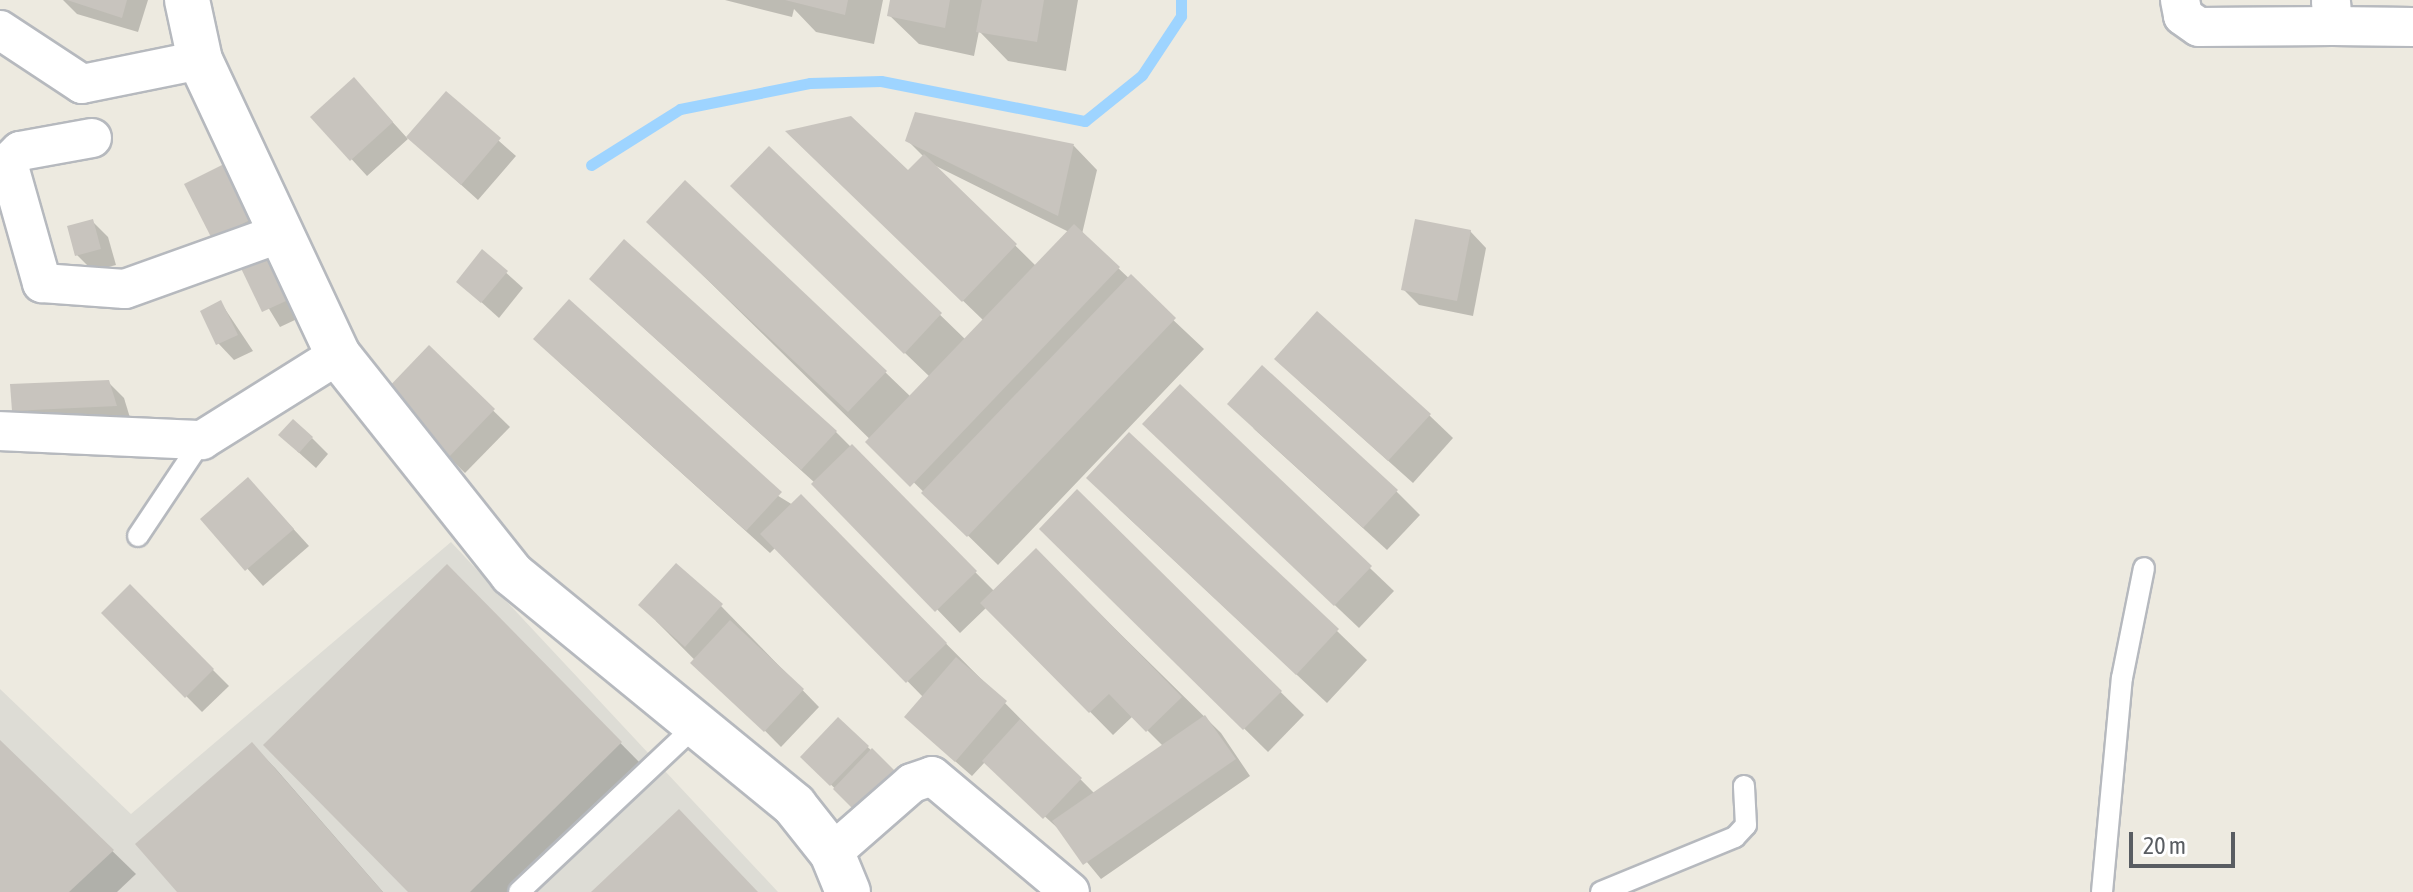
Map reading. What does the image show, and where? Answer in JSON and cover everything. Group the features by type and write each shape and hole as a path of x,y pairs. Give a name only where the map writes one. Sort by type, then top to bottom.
{"street":[{"path":"187,0 200,60 338,355 512,574 794,805 832,853 848,892"},
{"path":"2180,0 2183,16 2199,27 2332,13 2413,27"},
{"path":"0,30 82,84 200,60"},
{"path":"92,138 20,151 8,163 42,283 125,289 279,234"},
{"path":"0,431 202,440 338,355"},
{"path":"832,853 912,783 932,776 1070,892"}],"lane":[{"path":"138,536 202,440"},
{"path":"2102,892 2122,678 2144,568"},
{"path":"519,892 697,724"},
{"path":"1601,892 1735,837 1746,825 1744,786"}],"shaded area":[{"path":"451,542 778,892 0,892 0,689 131,814"}],"building":[{"path":"67,0 127,0 122,18"},
{"path":"785,0 848,0 845,15"},
{"path":"890,0 950,0 945,28 887,16"},
{"path":"982,0 1044,0 1037,42 976,32"},
{"path":"354,77 393,122 350,161 310,117"},
{"path":"446,91 501,138 461,185 406,137"},
{"path":"915,112 1074,144 1058,216 905,141"},
{"path":"851,116 908,170 924,154 1017,244 962,302 785,131"},
{"path":"769,146 942,313 904,354 730,186"},
{"path":"230,161 258,216 212,239 184,184"},
{"path":"685,180 887,371 848,412 646,222"},
{"path":"93,219 101,249 75,256 67,226"},
{"path":"1415,219 1471,230 1457,301 1401,290"},
{"path":"1074,224 1120,267 910,487 865,442"},
{"path":"624,239 837,431 801,470 589,279"},
{"path":"274,242 299,295 262,312 237,260"},
{"path":"482,249 508,271 481,303 456,282"},
{"path":"1131,274 1176,318 967,537 921,493"},
{"path":"569,299 782,492 746,531 533,339"},
{"path":"221,300 238,335 216,345 200,311"},
{"path":"1317,311 1431,414 1388,461 1274,359"},
{"path":"429,345 495,409 447,459 382,394"},
{"path":"1262,365 1398,490 1363,528 1227,404"},
{"path":"109,380 117,406 12,411 10,384"},
{"path":"1180,384 1372,566 1334,606 1142,424"},
{"path":"293,419 313,437 299,453 278,435"},
{"path":"1129,432 1339,629 1296,675 1086,478"},
{"path":"852,444 977,571 935,612 811,484"},
{"path":"248,477 294,529 245,571 200,519"},
{"path":"1077,489 1282,691 1243,730 1039,529"},
{"path":"801,494 947,643 906,683 760,534"},
{"path":"1036,548 1182,697 1146,732 1109,694 1089,713 980,603"},
{"path":"676,563 723,604 685,647 638,605"},
{"path":"447,564 622,742 470,892 408,892 263,745"},
{"path":"130,584 214,669 185,698 101,613"},
{"path":"730,620 804,689 764,732 690,663"},
{"path":"956,657 1007,701 955,762 904,717"},
{"path":"1205,715 1236,759 1083,865 1052,821"},
{"path":"838,717 869,746 830,786 800,757"},
{"path":"1020,719 1082,778 1043,819 982,761"},
{"path":"0,740 114,850 69,892 0,892"},
{"path":"252,742 383,892 177,892 135,844"},
{"path":"872,748 899,775 860,816 833,789"},
{"path":"679,809 758,892 591,892"}],"waterway":[{"path":"591,165 680,109 810,83 881,81 1085,121 1142,75 1181,16 1181,0"}]}
